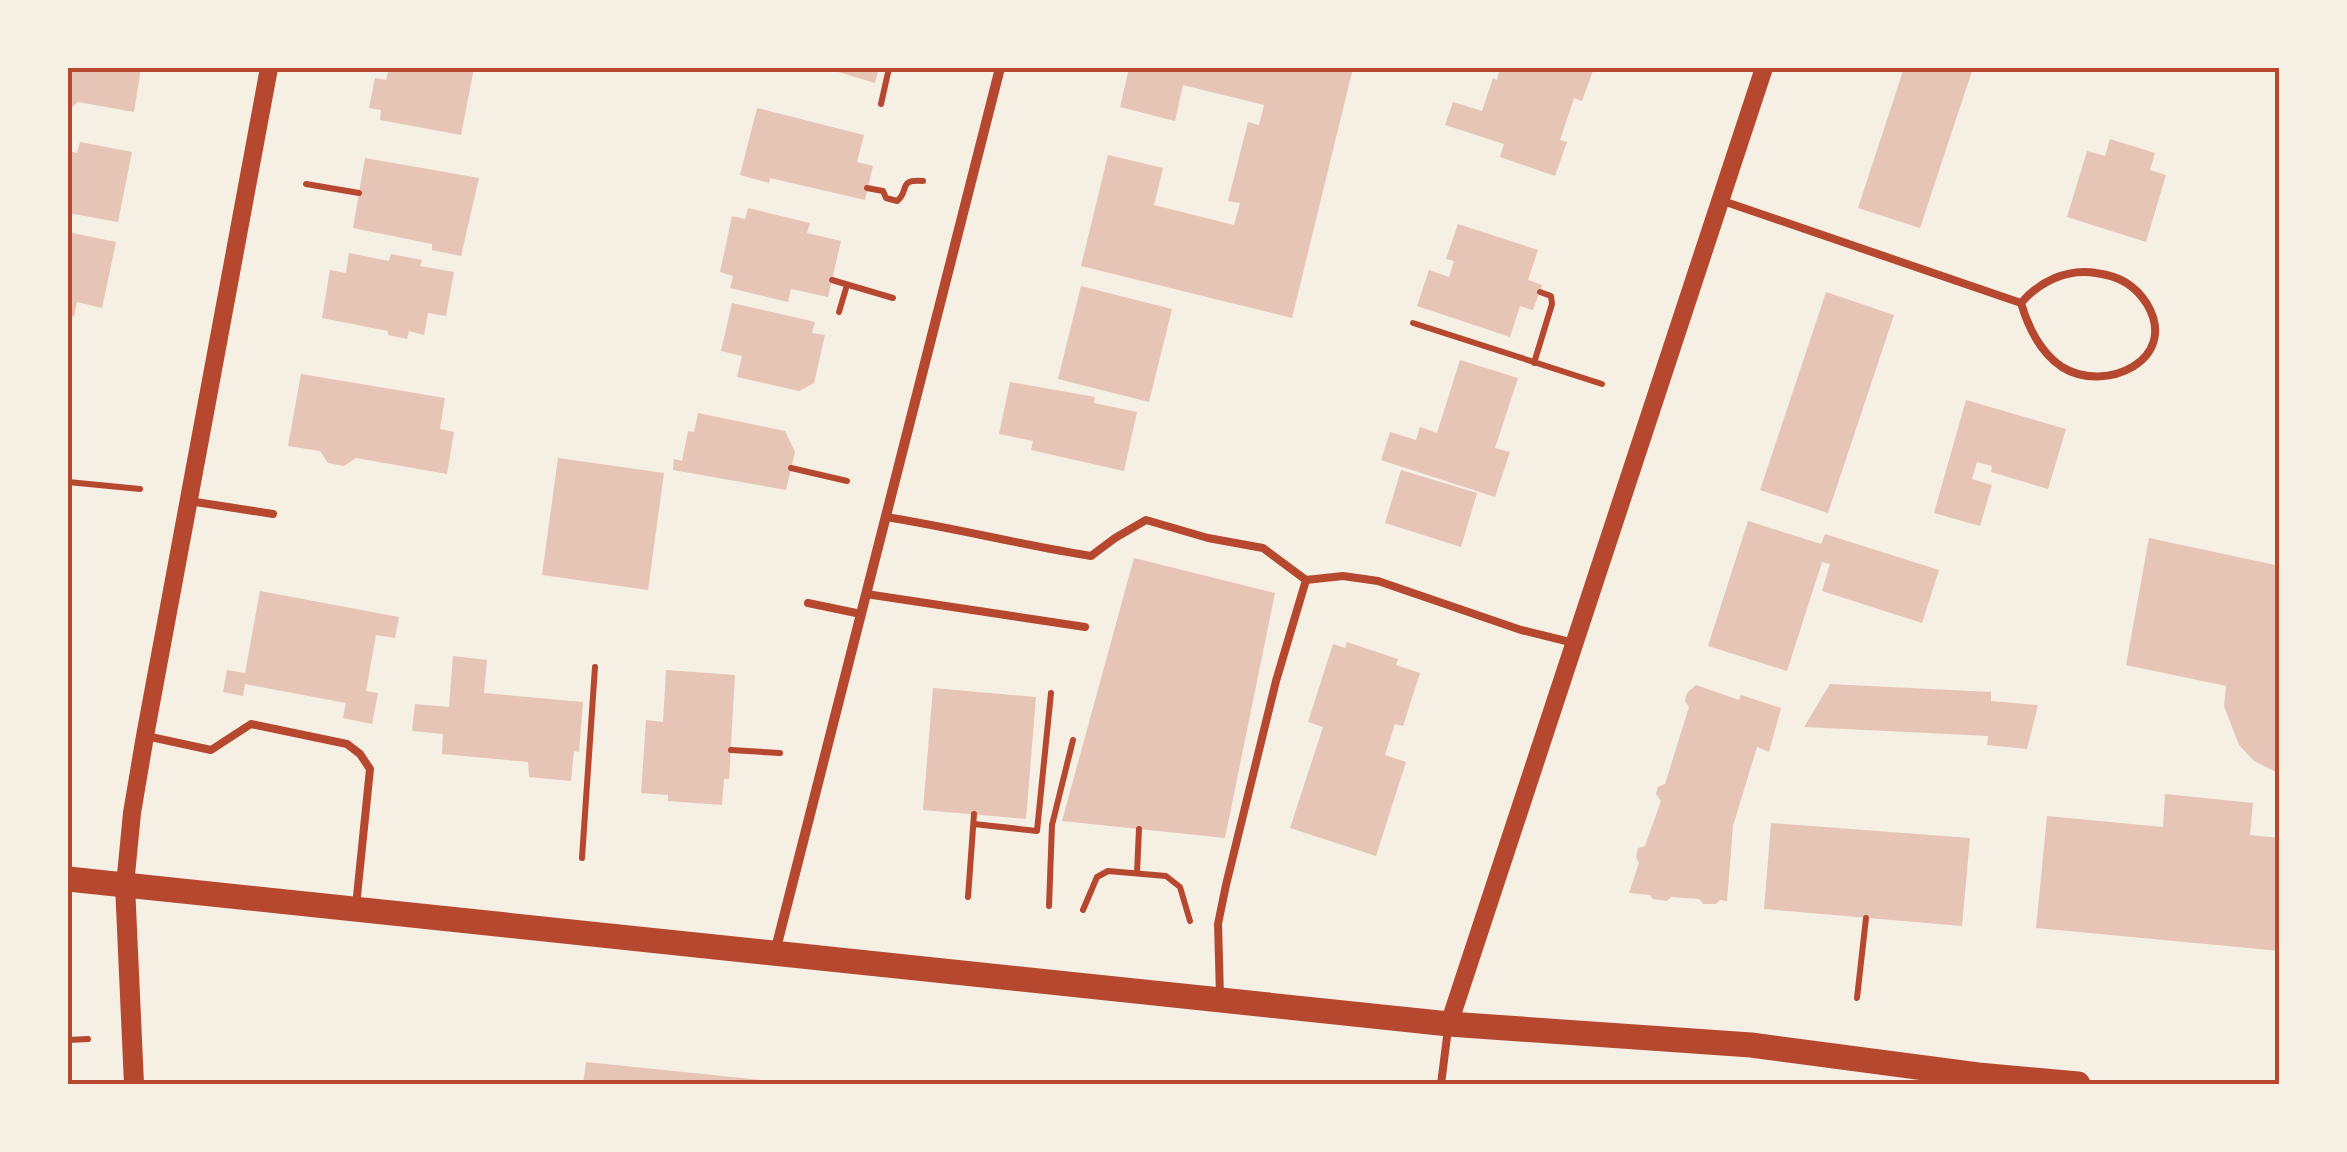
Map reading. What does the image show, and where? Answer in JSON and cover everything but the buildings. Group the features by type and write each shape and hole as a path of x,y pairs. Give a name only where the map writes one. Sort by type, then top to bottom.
{"main road":[{"path":"68,879 1449,1024 1751,1046 2078,1084"},
{"path":"126,885 134,1084"}],"street":[{"path":"126,885 132,813 268,68"},
{"path":"775,952 1000,68"},
{"path":"1449,1024 1764,68"}],"lane":[{"path":"1720,200 2020,303"},
{"path":"2092,272 2116,277 2138,289 2152,312 2157,331 2153,348 2141,362 2118,374 2093,375 2064,368 2029,330 2020,303 2035,287 2071,274 2092,272"},
{"path":"189,501 273,514"},
{"path":"886,517 1091,556 1146,520 1262,548 1306,580 1343,576 1378,581 1521,630 1574,642"},
{"path":"1220,1000 1218,924 1276,681 1306,580"},
{"path":"866,594 1085,627"},
{"path":"808,603 861,614"},
{"path":"146,736 211,750 251,724 347,744 360,754 370,770 356,910"},
{"path":"1441,1084 1449,1024"}],"path":[{"path":"881,104 889,68"},
{"path":"867,188 897,201 911,180 923,181"},
{"path":"306,184 359,193"},
{"path":"832,280 894,298"},
{"path":"838,312 847,284"},
{"path":"1534,363 1552,304 1551,296 1540,292"},
{"path":"1413,323 1602,384"},
{"path":"791,468 848,481"},
{"path":"68,482 140,489"},
{"path":"582,858 596,667"},
{"path":"974,824 1037,831 1050,694"},
{"path":"1048,906 1052,825 1073,740"},
{"path":"731,750 780,754"},
{"path":"968,897 974,814"},
{"path":"1136,874 1138,830"},
{"path":"1084,910 1097,877 1108,871 1174,880 1186,897 1190,921"},
{"path":"1857,998 1866,918"},
{"path":"69,1043 88,1039"}]}
